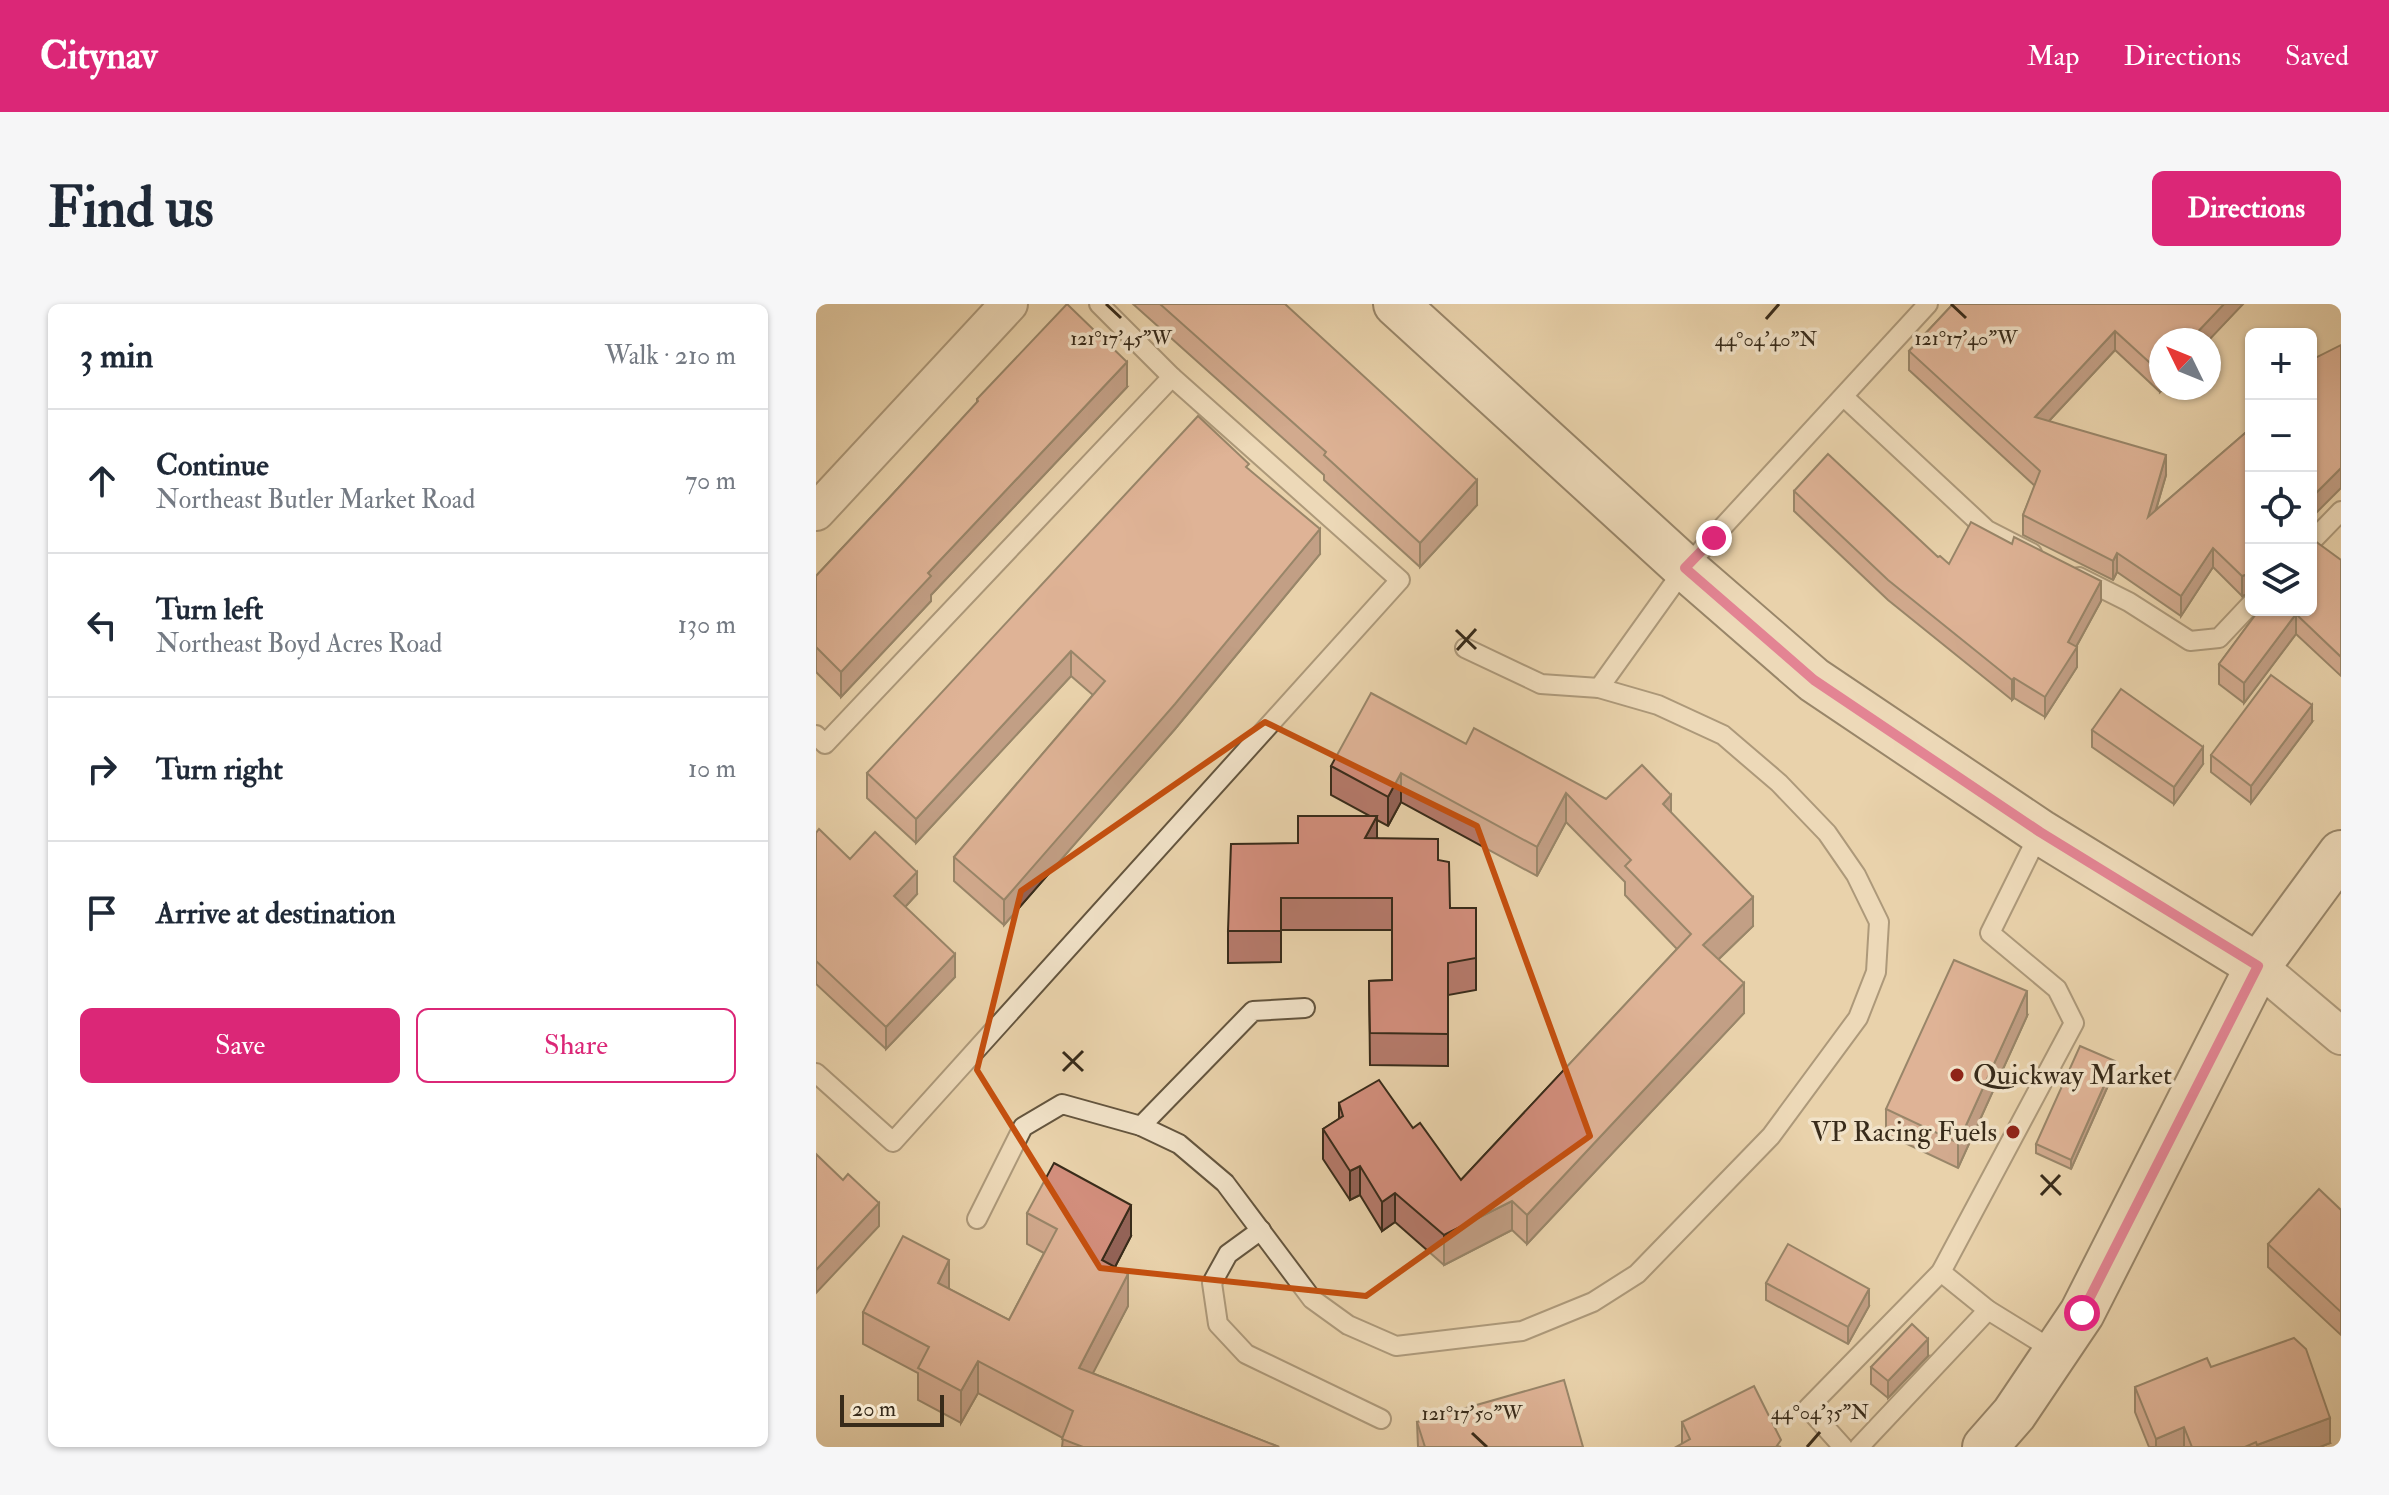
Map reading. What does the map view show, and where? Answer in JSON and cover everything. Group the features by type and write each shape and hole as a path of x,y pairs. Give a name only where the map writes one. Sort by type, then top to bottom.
{"street":[{"path":"816,512 1009,304"},
{"path":"1396,304 1685,568 1814,680 2040,832 2258,966 2341,1036"},
{"path":"1985,1447 2014,1414 2082,1313 2258,966 2341,853"}],"lane":[{"path":"816,1073 893,1142 1400,580 1172,377 1099,304"},
{"path":"1599,688 1685,568 1928,304"},
{"path":"819,745 1172,377"},
{"path":"1844,397 1987,530 2129,602 2190,641 2219,638 2245,610"},
{"path":"2317,536 2341,511"},
{"path":"977,1219 1023,1127 1062,1104 1141,1126 1179,1144 1225,1183 1312,1299 1348,1325 1396,1346 1522,1331 1593,1302 1637,1274 1771,1136 1858,1018 1876,972 1879,922 1856,875 1827,833 1779,783 1723,735 1658,705 1599,688 1541,684 1465,648"},
{"path":"1843,1447 1808,1408 1941,1272 2074,1023 2057,989 1990,933 2040,832"},
{"path":"1141,1126 1253,1011 1305,1008"},
{"path":"1261,1230 1228,1254 1212,1283 1218,1324 1246,1354 1381,1419"},
{"path":"1941,1272 1988,1310 2056,1352"},
{"path":"1859,1447 1988,1310"}],"highlighted area":[{"path":"1265,722 1477,826 1590,1136 1366,1296 1100,1268 977,1070 1021,891"}],"building":[{"path":"1067,304 1127,362 928,573 931,576 841,672 816,647 816,576"},
{"path":"1160,304 1285,304 1477,480 1420,543 1324,455 1326,452"},
{"path":"1953,304 2224,304 2201,328 2149,328 2149,362 2115,331 2035,417 2166,455 2148,517 2245,433 2245,575 2242,576 2213,548 2181,596 2117,553 2113,561 2023,515 2040,471 1909,351"},
{"path":"2341,345 2341,468 2317,492 2317,400 2317,357"},
{"path":"1198,416 1249,464 1246,467 1320,529 1175,704 1004,900 954,857 1105,681 1071,651 916,819 867,773"},
{"path":"1828,454 1949,564 1971,522 2012,544 2014,537 2101,581 2068,642 2077,647 2045,697 2014,678 2012,680 1888,580 1794,491"},
{"path":"2317,542 2341,560 2341,657 2298,616 2317,616"},
{"path":"2255,616 2294,616 2244,683 2219,664"},
{"path":"2271,675 2312,705 2251,786 2211,755"},
{"path":"2121,689 2203,747 2174,787 2092,730"},
{"path":"1371,693 1466,744 1474,728 1606,799 1642,765 1671,795 1663,804 1753,897 1703,945 1744,983 1527,1215 1512,1201 1444,1235 1395,1193 1382,1202 1360,1166 1350,1171 1323,1129 1343,1116 1339,1103 1379,1080 1413,1128 1420,1123 1461,1180 1691,934 1625,866 1631,860 1566,793 1537,847 1401,773 1388,797 1331,766"},
{"path":"1298,816 1377,816 1365,838 1438,839 1438,860 1449,862 1450,908 1476,908 1476,958 1448,963 1448,1034 1370,1033 1369,981 1392,980 1392,898 1281,898 1281,931 1228,931 1231,844 1298,843"},
{"path":"819,829 850,859 875,832 917,872 894,896 955,954 886,1027 816,961 816,833"},
{"name":"Quickway Market","path":"1954,960 2027,991 1958,1143 1886,1109"},
{"path":"2080,1046 2115,1061 2071,1160 2036,1144"},
{"path":"816,1154 843,1180 848,1174 879,1203 816,1270"},
{"path":"1054,1163 1131,1205 1102,1260 1128,1274 1079,1368 1279,1447 1083,1447 1062,1439 1073,1411 978,1361 961,1391 918,1368 929,1347 863,1312 903,1236 949,1260 938,1283 1009,1320 1057,1229 1027,1213"},
{"path":"2319,1189 2341,1210 2341,1312 2268,1244"},
{"path":"1788,1244 1869,1289 1848,1327 1766,1283"},
{"path":"1912,1324 1928,1339 1888,1381 1871,1367"},
{"path":"2294,1338 2306,1349 2330,1418 2245,1447 2192,1447 2184,1427 2156,1439 2135,1387 2207,1358 2211,1367"},
{"path":"1564,1380 1583,1447 1425,1447 1417,1422"},
{"path":"1754,1386 1781,1440 1776,1447 1676,1447 1690,1439 1682,1422"}],"place":[{"name":"Quickway Market","path":"1957,1075"},
{"name":"VP Racing Fuels","path":"2013,1132"}],"route":[{"path":"1714,538 1685,568 1814,680 2040,832 2258,966 2082,1313"}]}
